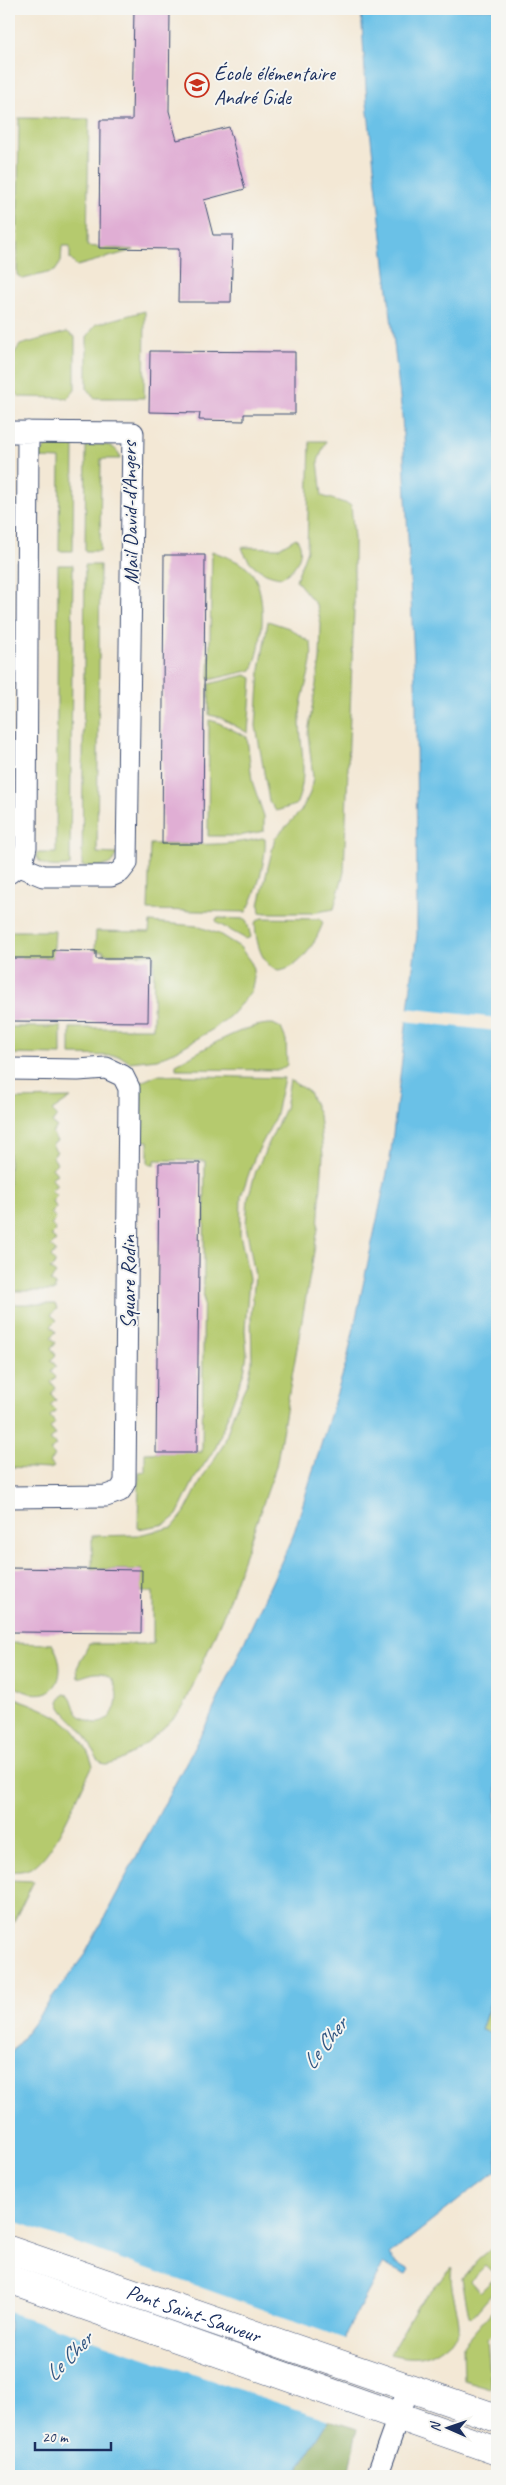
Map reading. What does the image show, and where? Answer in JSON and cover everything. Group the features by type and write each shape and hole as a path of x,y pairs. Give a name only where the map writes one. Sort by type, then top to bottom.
{"main road":[{"name":"Pont Saint-Sauveur","path":"9,2250 497,2418"},
{"name":"Pont Saint-Sauveur","path":"9,2279 497,2451"}],"street":[{"name":"Mail David-d'Angers","path":"18,432 133,433 128,854 124,868 111,876 43,876 14,869 24,860 26,847 18,432"},
{"name":"Square Rodin","path":"9,1069 114,1070 123,1076 127,1082 129,1105 125,1482 120,1491 106,1496 9,1497"},
{"path":"376,2476 409,2387"}],"green space":[{"path":"19,118 89,119 87,246 134,250 77,266 70,259 70,246 62,246 61,262 55,271 23,279 17,275"},
{"path":"145,311 144,398 94,398 87,389 87,337 96,324"},
{"path":"67,332 75,337 75,390 68,398 20,397 12,389 13,355 20,345"},
{"path":"310,441 326,441 318,461 322,496 351,505 354,539 354,610 344,872 334,909 312,913 266,913 260,912 259,905 275,838 301,811 310,793 313,778 308,733 320,660 321,624 317,606 296,580 307,550"},
{"path":"74,444 73,551 59,551 60,459 39,458 39,456 46,446"},
{"path":"86,445 107,445 112,447 118,453 120,459 101,459 100,551 85,551"},
{"path":"296,538 301,549 300,555 291,571 281,577 268,574 257,568 248,559 242,547 279,548"},
{"path":"212,551 239,562 252,573 260,594 262,621 259,649 252,670 209,680"},
{"path":"58,565 73,565 70,866 44,865 40,862 36,853 56,853"},
{"path":"85,565 100,565 97,853 117,854 111,863 103,866 82,866"},
{"path":"268,621 289,628 311,643 312,653 300,718 303,773 300,794 296,805 276,811 269,801 256,726 260,670"},
{"path":"246,675 252,678 248,733 219,717 209,715 209,684"},
{"path":"209,720 247,737 252,781 264,816 264,831 239,836 208,836"},
{"path":"265,839 263,866 246,912 148,910 150,844 220,844"},
{"path":"261,918 320,919 323,923 316,939 306,954 294,965 278,971 267,963 260,951 255,923"},
{"path":"216,919 246,919 251,937 246,939 217,923"},
{"path":"150,922 197,926 219,934 240,947 252,964 254,978 251,992 231,1015 215,1028 178,1050 157,1059 129,1062 120,1056 70,1055 70,1028 153,1028 154,954 104,954 104,951 95,951 96,931 149,932"},
{"path":"9,931 55,931 53,958 9,958"},
{"path":"273,1024 281,1028 286,1040 287,1065 280,1070 176,1069 176,1064 223,1039 249,1028"},
{"path":"9,1027 61,1027 61,1055 9,1054"},
{"path":"157,1075 284,1078 275,1118 254,1159 241,1196 240,1234 249,1278 245,1330 247,1354 244,1372 216,1447 195,1478 177,1515 166,1524 138,1529 139,1473 145,1472 145,1453 202,1452 205,1161 155,1160 155,1164 148,1164 148,1141 141,1141 141,1082"},
{"path":"290,1080 309,1092 319,1115 323,1155 318,1229 276,1467 225,1611 184,1706 169,1723 135,1751 124,1759 104,1765 97,1758 80,1728 62,1709 59,1701 64,1694 69,1695 77,1713 91,1722 102,1722 110,1717 115,1708 117,1698 116,1687 110,1678 98,1673 78,1678 77,1668 89,1644 153,1644 153,1592 141,1592 142,1570 92,1569 92,1536 138,1535 173,1527 185,1512 204,1475 224,1444 233,1414 247,1383 252,1362 251,1315 255,1276 246,1225 248,1198 256,1171 285,1108"},
{"path":"71,1098 52,1111 57,1116 52,1123 57,1127 52,1133 57,1141 52,1145 57,1152 52,1156 57,1163 52,1168 57,1174 51,1178 57,1185 51,1190 57,1196 52,1201 56,1207 51,1213 56,1219 51,1224 56,1230 51,1235 56,1241 51,1246 56,1251 51,1257 56,1263 50,1269 56,1274 50,1281 55,1285 55,1291 9,1291 9,1099"},
{"path":"9,1304 55,1304 57,1309 51,1315 57,1320 51,1326 56,1332 51,1337 56,1343 51,1349 56,1355 51,1360 56,1366 51,1372 56,1377 51,1382 56,1388 51,1394 56,1400 50,1405 56,1411 50,1416 55,1423 50,1428 56,1435 50,1440 56,1445 50,1451 55,1456 50,1462 54,1467 50,1469 9,1467"},
{"path":"9,1643 52,1644 59,1661 60,1670 59,1678 50,1691 31,1693 9,1683"},
{"path":"9,1695 50,1713 70,1726 86,1749 93,1765 61,1831 46,1854 31,1868 17,1871 9,1871"},
{"path":"9,1880 34,1881 12,1925"},
{"path":"497,1982 497,2035 481,2030"},
{"path":"497,2244 497,2288 472,2317 469,2316 462,2279 479,2259","holes":["485,2266 496,2277 480,2292 470,2281"]},
{"path":"452,2267 451,2282 459,2325 457,2334 443,2347 429,2355 407,2357 390,2354 418,2305"},
{"path":"497,2305 497,2330 487,2339 491,2389 464,2381 463,2345"},
{"path":"329,2420 357,2429 348,2476 294,2476"}],"water":[{"name":"Le Cher","path":"361,9 497,9 497,1982 481,2030 497,2035 497,2170 389,2255 395,2262 409,2270 406,2275 383,2264 346,2333 329,2420 294,2476 9,2476 9,2056 85,1954 208,1721 293,1536 347,1360 390,1159 417,935 416,701 402,415 367,103"}],"pier":[{"path":"406,1008 497,1018 497,1031 404,1021"},
{"path":"9,2219 348,2340 332,2421 9,2312"}],"building":[{"path":"134,9 170,9 169,111 177,140 229,127 245,189 204,200 213,235 233,235 231,302 178,302 179,249 99,248 100,120 132,120"},
{"path":"150,351 295,352 295,414 244,414 244,421 199,420 200,413 149,412"},
{"path":"164,555 205,555 203,844 162,844"},
{"path":"53,950 96,951 96,959 149,959 148,1022 9,1021 9,958 53,958"},
{"path":"159,1163 200,1163 197,1453 156,1453"},
{"path":"9,1568 142,1570 141,1633 9,1632"}],"place":[{"name":"École élémentaire André Gide","path":"197,85"}]}
